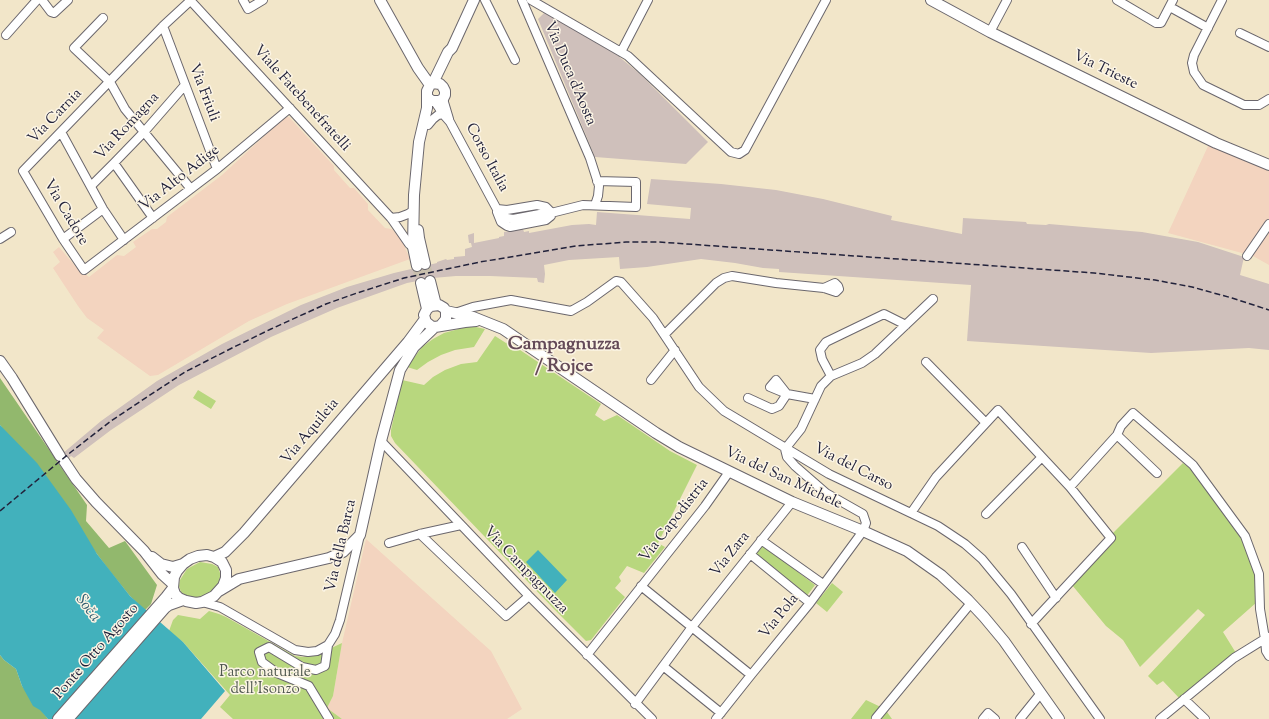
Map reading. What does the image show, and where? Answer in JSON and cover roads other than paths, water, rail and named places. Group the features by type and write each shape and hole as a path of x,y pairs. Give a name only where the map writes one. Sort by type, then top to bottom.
{"main road":[{"path":"380,0 418,68 434,84 443,87 445,91 445,95 435,99 425,119 417,157 413,211 413,247 421,265 417,207 421,156 435,99"},
{"path":"435,99 426,91 441,77 452,48 474,0"},
{"name":"Via Trieste","path":"931,0 990,32 1216,143 1269,165"},
{"path":"426,314 431,306 436,305 441,306 450,312 446,319 438,326 429,325 426,314 425,282 436,305"},
{"name":"Via del San Michele","path":"450,312 484,321 503,329 679,447 792,502 907,551 941,575 971,602 1004,640 1059,719"},
{"name":"Via Aquileia","path":"214,557 225,552 244,533 408,342 426,314"},
{"name":"Via del San Michele","path":"438,326 484,321"},
{"name":"Via della Barca","path":"360,535 381,441 400,370 414,347 438,326"},
{"path":"0,361 76,479 96,502 144,551 173,586 175,594 183,600 196,603 202,602 214,596 225,582 226,570 222,562 214,557 207,555 198,556 183,564 173,567 161,564 144,551"},
{"path":"219,591 239,579 329,558 343,552 360,535"},
{"path":"162,606 173,586 177,571 183,564"},
{"path":"162,574 164,583 162,606"},
{"path":"162,606 183,600"},
{"name":"Ponte Otto Agosto","path":"58,719 162,606"},
{"name":"Ponte Otto Agosto","path":"68,719 162,606"}],"street":[{"path":"6,35 37,0"},
{"path":"42,0 51,12 54,13 68,0"},
{"name":"Via Carnia","path":"23,171 190,0"},
{"name":"Viale Fatebenefratelli","path":"190,0 390,218 409,244 413,247"},
{"path":"243,0 248,9 263,0"},
{"path":"485,0 515,60"},
{"name":"Via Duca d'Aosta","path":"522,0 590,158 599,186 595,205"},
{"path":"531,0 635,62 731,152 739,154 745,150 826,0"},
{"path":"620,52 648,0"},
{"path":"990,32 1007,0"},
{"path":"1222,0 1194,55 1192,63 1194,72 1203,85 1244,105 1259,105 1269,100"},
{"path":"1121,1 1156,24 1161,23 1171,3 1208,28"},
{"path":"103,18 74,48 110,82 125,109 191,189"},
{"name":"Via Friuli","path":"163,26 217,169"},
{"path":"1240,33 1269,47"},
{"name":"Via Romagna","path":"91,186 144,132 185,85"},
{"name":"Corso Italia","path":"435,99 443,114 450,122 502,216 513,219 583,205 595,205"},
{"name":"Corso Italia","path":"435,99 448,114 450,122"},
{"name":"Via Alto Adige","path":"84,270 217,169 290,108"},
{"path":"428,125 438,115 443,114"},
{"path":"61,132 103,208 124,240"},
{"path":"114,163 153,218"},
{"name":"Via Cadore","path":"23,171 63,239 84,270"},
{"path":"595,205 636,206 636,182 597,181"},
{"path":"63,239 103,208"},
{"path":"390,218 400,218 413,211"},
{"path":"1247,256 1269,224"},
{"path":"0,239 10,232"},
{"path":"665,334 716,283 724,278 732,276 776,283 824,288"},
{"name":"Via del Carso","path":"450,312 511,300 571,311 587,302 616,281 619,281 653,318 699,387 724,411 785,449 829,474 938,526 965,544 982,559 1011,594 1100,719"},
{"path":"863,531 866,523 863,514 826,493 795,466 787,457 785,449 801,429 820,386 831,376 862,363 875,354 933,299"},
{"path":"831,376 822,359 820,350 826,342 884,314 906,325"},
{"path":"651,380 676,351"},
{"path":"926,362 986,423"},
{"path":"748,398 772,409 779,406 787,394 815,399"},
{"path":"911,513 936,477 998,410 1070,487 1111,538 1031,624"},
{"path":"1070,487 1117,435 1121,426 1133,413 1193,465 1245,536 1259,574 1260,609 1267,638 1266,651 1269,656"},
{"path":"1117,435 1158,473"},
{"name":"Via Campagnuzza","path":"381,441 529,596 635,704 652,719"},
{"path":"986,514 1042,457"},
{"name":"Via Capodistria","path":"587,655 705,506 729,472"},
{"name":"Via Zara","path":"635,704 692,626 792,502"},
{"path":"389,544 420,534 461,525"},
{"name":"Via Pola","path":"719,716 810,603 863,531"},
{"path":"420,534 506,616 529,596"},
{"name":"Via della Barca","path":"329,719 309,686 277,673 262,662 259,652 269,647 302,667 316,670 325,666 328,645 335,634 340,620 360,535"},
{"path":"761,540 823,584"},
{"path":"1022,548 1056,598"},
{"path":"750,554 810,603"},
{"name":"Via Capodistria","path":"641,586 692,626"},
{"path":"202,602 220,607 296,650 308,652 317,651 328,645"},
{"path":"876,718 971,602"},
{"path":"692,626 751,675"},
{"path":"1160,719 1234,658 1267,638"},
{"path":"663,666 719,716"},
{"path":"1020,719 1041,694"},
{"path":"1184,699 1205,719"},
{"path":"983,719 988,713 995,719"}],"water":[{"name":"Soča","path":"0,425 37,463 71,510 97,554 130,596 183,642 225,691 201,719 48,719 40,710 33,706 22,686 16,669 0,655"},
{"path":"538,550 567,580 555,593 526,562"}],"tunnel":[{"path":"425,264 430,281"},
{"path":"417,266 421,283"}],"railway":[{"path":"0,511 111,421 185,372 271,329 326,304 404,278 480,262 576,246 626,242 659,242 1094,273 1155,280 1192,287 1269,310"}],"district":[{"name":"Campagnuzza / Rojce","path":"564,357"}],"park label":[{"name":"Parco naturale dell'Isonzo","path":"265,682"}]}
